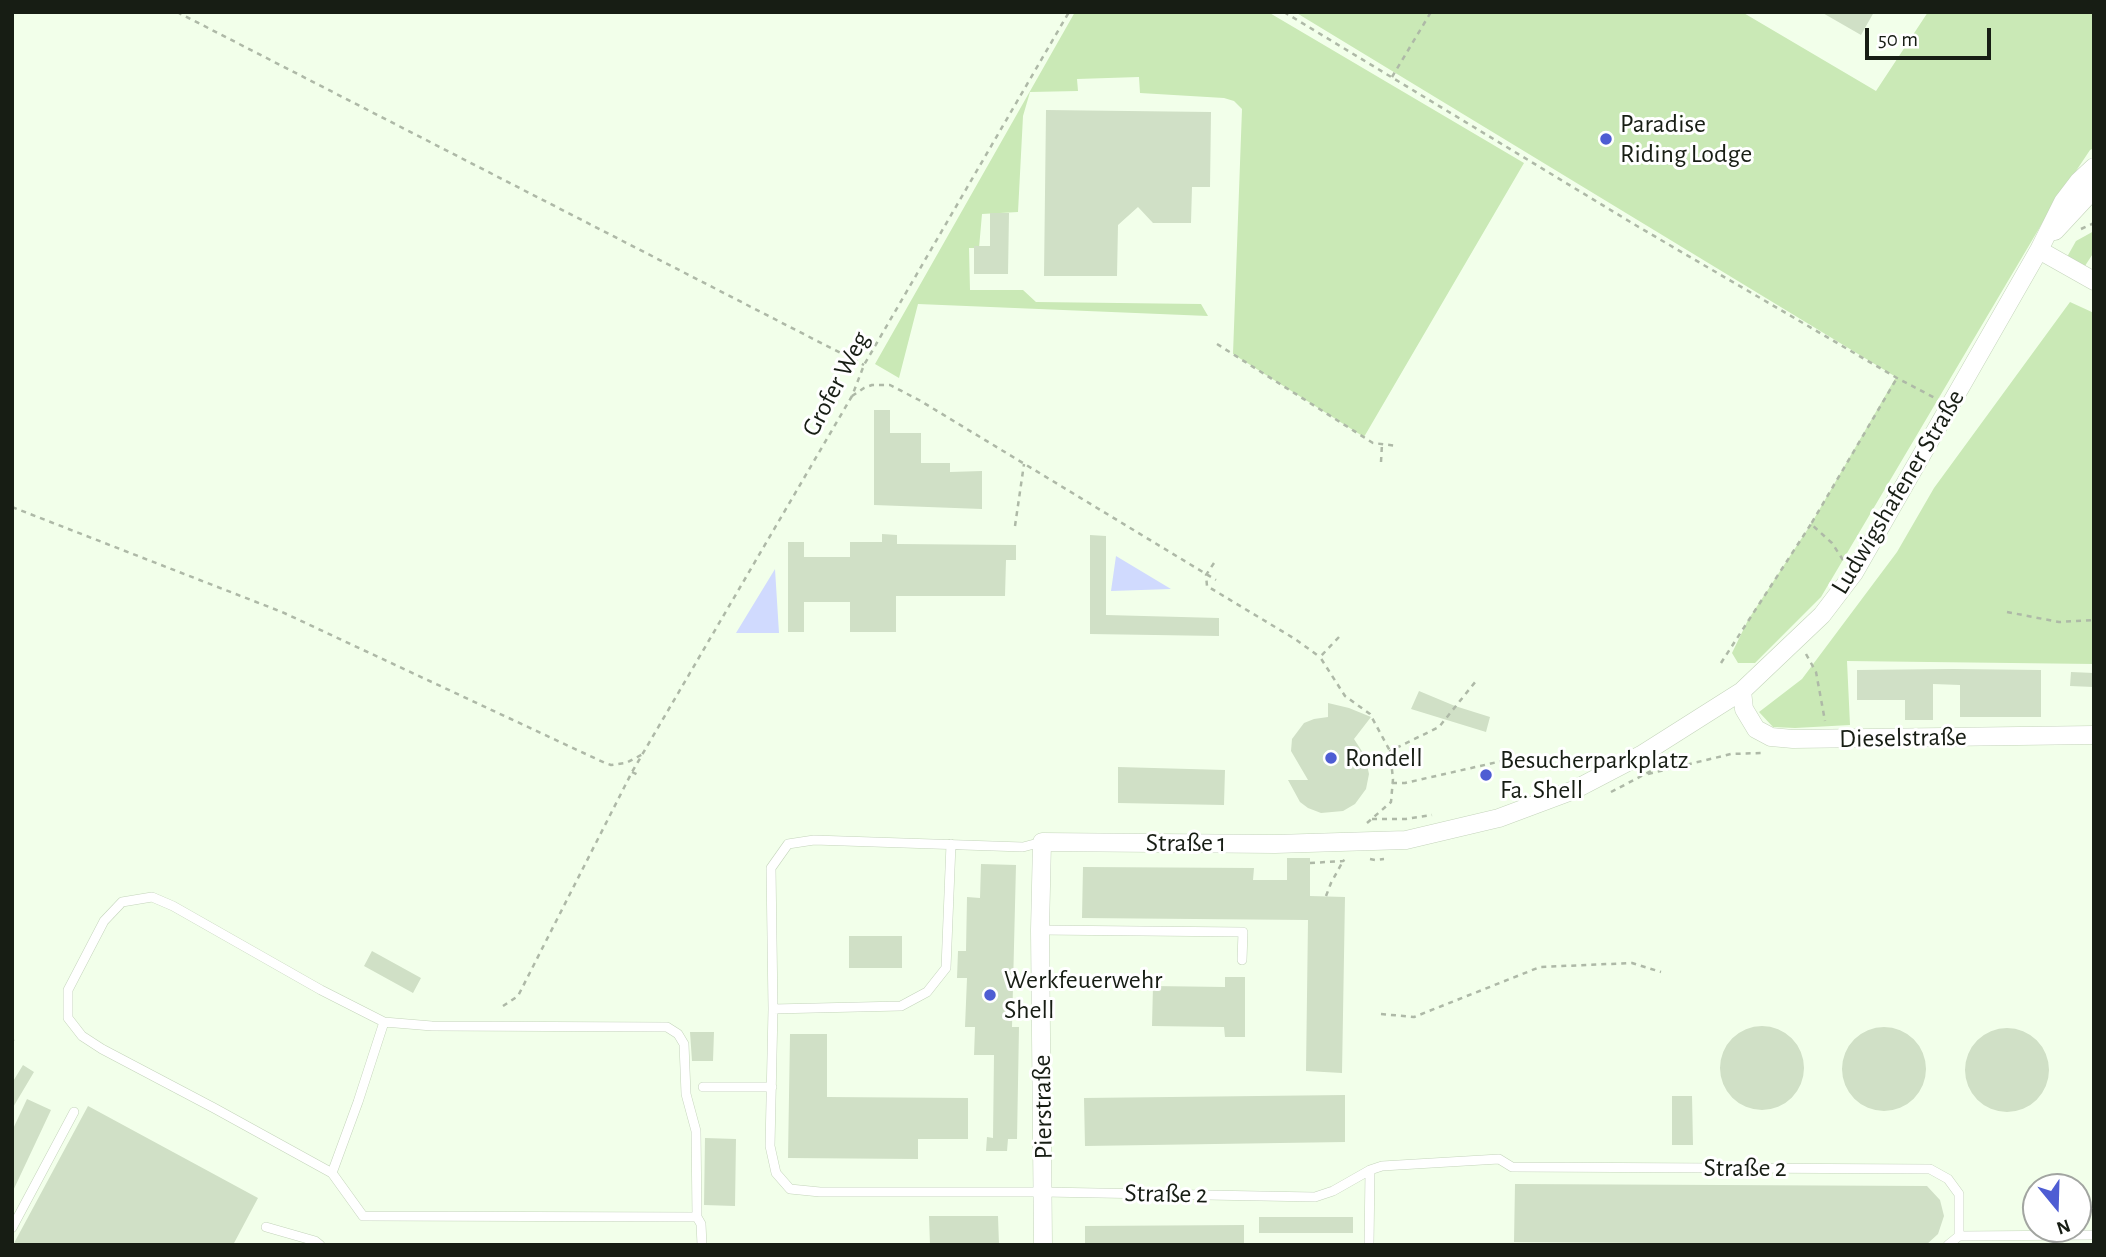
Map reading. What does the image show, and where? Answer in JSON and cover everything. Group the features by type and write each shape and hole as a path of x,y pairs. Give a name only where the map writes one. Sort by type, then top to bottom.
{"street":[{"name":"Ludwigshafener Straße","path":"1331,842 1355,847 1406,840 1499,818 1574,790 1641,755 1742,691 1822,615 1854,573 2039,250 2063,202 2094,167"},
{"name":"Ludwigshafener Straße","path":"2039,250 2086,203 2094,189"},
{"path":"2039,250 2094,281"},
{"name":"Dieselstraße","path":"1742,691 1744,709 1756,729 1770,737 2094,736"},
{"name":"Straße 1","path":"1042,842 1331,842"},
{"name":"Pierstraße","path":"1042,842 1040,930 1044,1245"}],"lane":[{"name":"Straße 2","path":"1042,842 1023,847 814,840 788,844 771,868 773,1009 770,1146 776,1173 790,1189 820,1192 1044,1192 1315,1197 1333,1191 1382,1166 1499,1159 1512,1167 1930,1169 1948,1179 1959,1195 1959,1236"},
{"path":"773,1009 901,1006 928,992 946,968 951,844"},
{"path":"697,1217 363,1216 332,1173 82,1037 68,1018 68,990 104,921 122,902 152,897 384,1022 432,1026 667,1027 678,1034 684,1044 686,1094 696,1131 697,1217 701,1224 702,1245"},
{"path":"1040,930 1243,932 1242,960"},
{"path":"332,1173 384,1022"},
{"path":"704,1087 772,1087"},
{"path":"12,1228 74,1112"},
{"path":"1369,1245 1370,1170"},
{"path":"266,1227 315,1241 320,1245"},
{"path":"1948,1245 1959,1236 2094,1235"}],"path":[{"path":"177,12 864,365"},
{"name":"Grofer Weg","path":"503,1006 518,996 632,772 852,396 864,365 1069,12"},
{"path":"1284,12 1637,226 1897,378 1950,406"},
{"path":"1392,77 1431,12"},
{"path":"2078,231 2094,223"},
{"path":"1217,344 1373,443 1398,446"},
{"path":"1721,663 1811,524 1897,378"},
{"path":"852,396 872,385 890,384 1216,580"},
{"path":"1381,444 1381,461"},
{"path":"1015,526 1024,464"},
{"path":"12,507 282,612 605,763 626,763 643,754"},
{"path":"1811,524 1832,543 1854,573"},
{"path":"1214,563 1206,575 1207,586 1320,657 1345,696 1370,714 1390,751 1391,802 1373,819 1354,830 1355,847 1375,860 1388,859"},
{"path":"2007,612 2059,622 2094,620"},
{"path":"1320,657 1339,637"},
{"path":"1804,652 1816,672 1828,738"},
{"path":"1390,751 1439,727 1476,681"},
{"path":"1644,775 1731,754 1767,752"},
{"path":"1392,783 1405,783 1502,761"},
{"path":"1609,793 1656,768"},
{"path":"632,772 640,776"},
{"path":"1373,819 1406,819 1437,814"},
{"path":"1326,896 1343,861"},
{"path":"1381,1014 1413,1017 1540,967 1632,963 1661,972"}],"green space":[{"path":"1075,12 1268,12 1524,163 1364,437 1233,354 1242,109 1234,101 1224,98 1140,93 1139,77 1077,79 1078,91 1030,92 1023,116 1018,212 982,214 979,248 969,248 970,290 1023,290 1036,302 1201,304 1208,316 918,304 899,378 875,364"},
{"path":"1295,12 1742,12 1876,91 1928,12 2094,12 2094,148 2090,150 2050,210 1821,597 1755,663 1738,663 1732,653 1748,620 1811,524 1896,377"},
{"path":"2094,231 2094,252 2083,269 2067,257 2076,241"},
{"path":"2070,302 2094,313 2094,664 1847,661 1850,725 1773,727 1759,712 1802,679 1897,552 1934,488"}],"water":[{"path":"1116,556 1171,589 1111,591"},
{"path":"775,569 779,633 736,633"}],"building":[{"path":"1821,12 1874,12 1861,35"},
{"path":"1046,110 1211,112 1210,187 1192,187 1191,223 1153,223 1138,207 1118,225 1117,276 1044,276"},
{"path":"990,213 1009,213 1008,274 974,274 974,246 990,246"},
{"path":"874,410 890,410 890,433 921,433 921,463 950,463 950,472 982,471 982,509 874,505"},
{"path":"882,534 897,535 897,544 1016,545 1016,560 1006,560 1005,596 896,596 896,632 850,632 850,602 804,602 804,632 788,632 788,542 804,542 804,557 850,557 850,542 882,542"},
{"path":"1090,535 1106,536 1106,615 1219,618 1219,636 1090,634"},
{"path":"1857,670 2041,670 2041,717 1960,717 1960,685 1933,684 1933,720 1905,720 1905,700 1857,700"},
{"path":"2071,672 2094,673 2094,687 2070,686"},
{"path":"1419,691 1490,717 1486,732 1411,709"},
{"name":"Rondell","path":"1328,703 1371,717 1354,739 1365,756 1369,774 1366,789 1355,804 1343,811 1321,813 1300,802 1288,780 1308,780 1291,751 1292,739 1304,723 1328,717"},
{"path":"1118,767 1225,770 1224,805 1118,803"},
{"path":"1287,858 1310,858 1310,896 1345,897 1342,1073 1306,1071 1308,920 1082,918 1083,867 1254,868 1253,880 1287,880"},
{"name":"Werkfeuerwehr Shell","path":"981,864 1016,865 1012,1027 1019,1027 1017,1139 1008,1139 1007,1151 986,1151 987,1137 993,1138 994,1055 974,1055 975,1027 965,1027 967,978 957,978 958,951 966,951 967,897 980,898"},
{"path":"849,936 902,936 902,968 849,968"},
{"path":"372,951 421,978 413,993 364,966"},
{"path":"1225,977 1245,977 1245,1037 1225,1037 1224,1027 1152,1026 1153,986 1225,987"},
{"path":"1762,1026 1778,1029 1792,1038 1801,1052 1804,1068 1801,1084 1792,1098 1778,1107 1762,1110 1746,1107 1732,1098 1723,1084 1720,1068 1723,1052 1732,1038 1746,1029"},
{"path":"1884,1027 1900,1030 1919,1046 1926,1069 1923,1085 1907,1104 1884,1111 1868,1108 1849,1092 1842,1069 1845,1053 1861,1034"},
{"path":"2007,1028 2023,1031 2037,1040 2046,1054 2049,1070 2046,1086 2037,1100 2023,1109 2007,1112 1991,1109 1977,1100 1968,1086 1965,1070 1968,1054 1977,1040 1991,1031"},
{"path":"690,1032 714,1032 713,1061 692,1061"},
{"path":"790,1034 827,1034 827,1097 968,1098 968,1139 918,1139 918,1159 788,1158"},
{"path":"23,1065 34,1072 12,1109 12,1083"},
{"path":"1345,1095 1345,1142 1085,1146 1084,1098"},
{"path":"1672,1096 1692,1096 1693,1145 1672,1145"},
{"path":"27,1099 51,1110 12,1193 12,1131"},
{"path":"88,1106 258,1198 233,1245 13,1245"},
{"path":"705,1138 736,1139 735,1206 704,1205"},
{"path":"1515,1184 1927,1186 1940,1200 1944,1216 1938,1234 1926,1245 1514,1242"},
{"path":"929,1216 998,1216 999,1245 930,1245"},
{"path":"1259,1217 1353,1217 1353,1233 1259,1233"},
{"path":"1244,1225 1244,1245 1085,1245 1085,1226"}],"place":[{"name":"Paradise Riding Lodge","path":"1606,139"},
{"name":"Rondell","path":"1331,758"},
{"name":"Besucherparkplatz Fa. Shell","path":"1486,775"},
{"name":"Werkfeuerwehr Shell","path":"990,995"}]}
